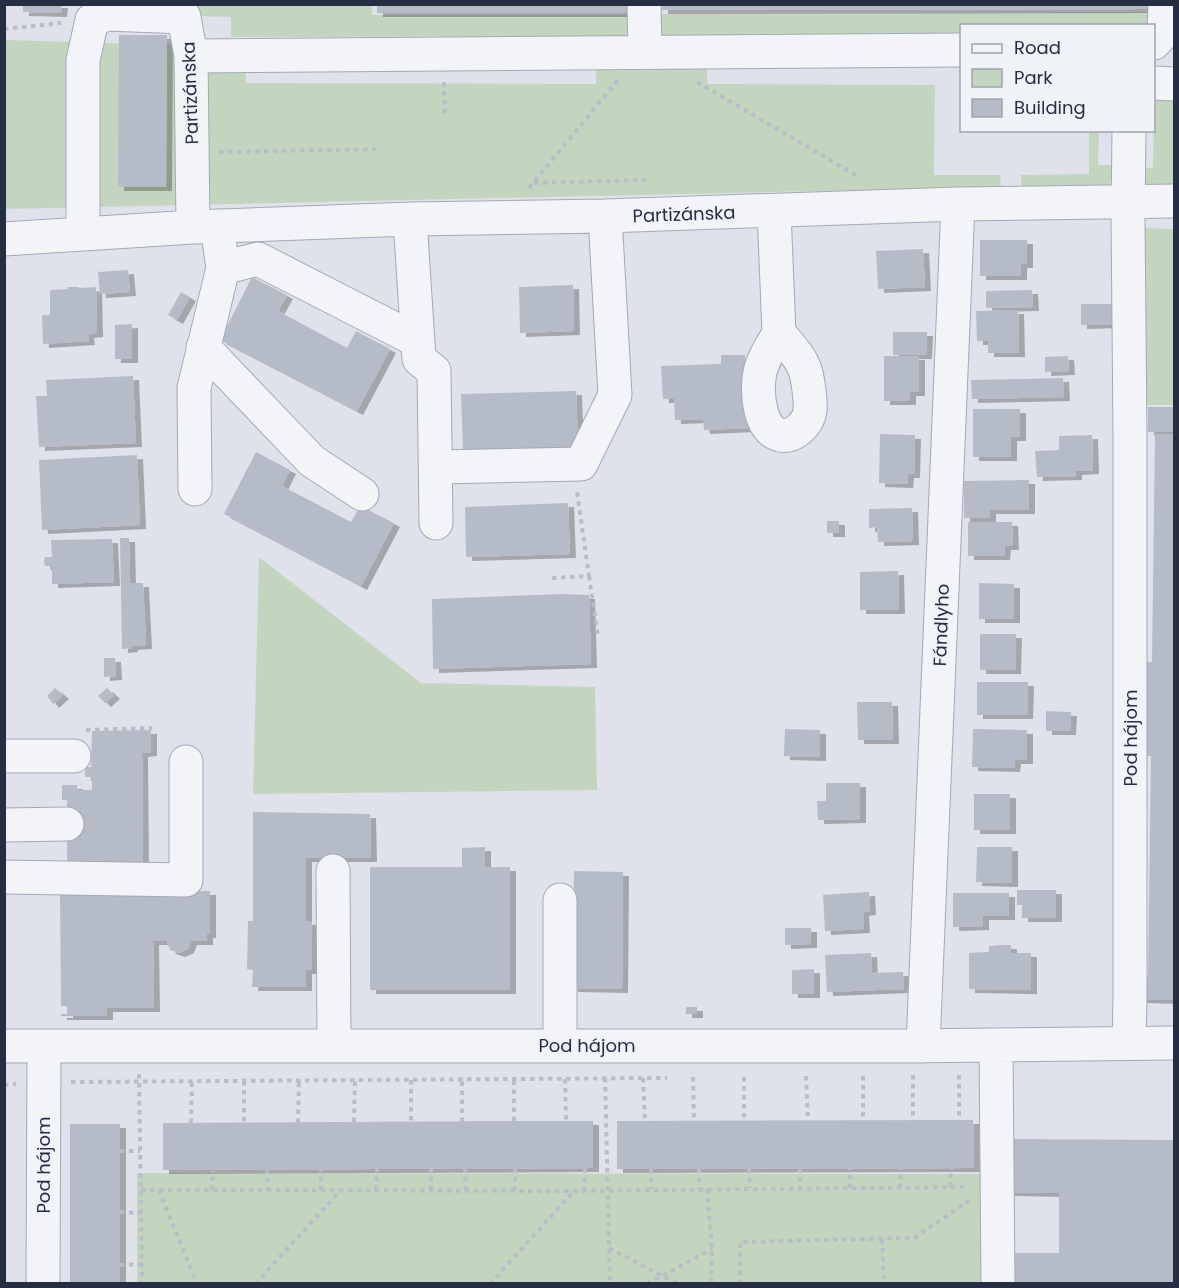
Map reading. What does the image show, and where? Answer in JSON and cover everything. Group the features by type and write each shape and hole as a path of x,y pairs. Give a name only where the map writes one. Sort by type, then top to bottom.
{"street":[{"path":"643,52 644,4"},
{"path":"1155,42 1164,32 1168,9"},
{"path":"83,234 83,60 102,13"},
{"name":"Partizánska","path":"102,13 184,17 191,56 192,153 205,227"},
{"path":"191,56 960,50"},
{"path":"1155,83 1174,84"},
{"name":"Pod hájom","path":"1129,132 1129,1043"},
{"name":"Partizánska","path":"4,239 205,227 410,219 605,216 958,204 1174,201"},
{"name":"Fándlyho","path":"920,1066 958,204"},
{"path":"774,211 779,333"},
{"path":"436,467 581,464 615,395 605,216"},
{"path":"410,219 419,359 434,371 436,523"},
{"path":"195,489 194,388 223,268 205,227"},
{"path":"223,268 258,259 418,341"},
{"path":"203,347 312,461 362,494"},
{"path":"4,756 74,756"},
{"path":"4,877 186,880 186,762"},
{"path":"4,825 67,824"},
{"path":"333,871 334,1046"},
{"path":"560,900 560,1045"},
{"name":"Pod hájom","path":"4,1046 560,1045 920,1066 996,1060 1129,1043 1174,1043"},
{"name":"Pod hájom","path":"43,1284 44,1047"},
{"path":"996,1060 993,1187 998,1284"}],"path":[{"path":"4,29 102,13"},
{"path":"517,216 518,201 643,52"},
{"path":"695,81 887,194 888,207"},
{"path":"192,153 381,149"},
{"path":"533,183 646,180"},
{"path":"573,465 598,637"},
{"path":"552,578 589,576"},
{"path":"139,1046 142,1284"},
{"path":"947,1075 959,1075 996,1060"},
{"path":"903,1076 920,1066"},
{"path":"913,1120 920,1066"},
{"path":"959,1075 959,1120"},
{"path":"806,1076 808,1120"},
{"path":"795,1077 817,1076"},
{"path":"852,1076 873,1076"},
{"path":"863,1076 863,1120"},
{"path":"683,1077 703,1077"},
{"path":"693,1077 694,1121"},
{"path":"734,1077 754,1077"},
{"path":"744,1077 744,1121"},
{"path":"565,1078 566,1121"},
{"path":"605,1078 610,1284"},
{"path":"644,1078 645,1121"},
{"path":"4,1085 44,1082 673,1078"},
{"path":"462,1079 462,1122"},
{"path":"514,1079 514,1121"},
{"path":"298,1123 299,1080"},
{"path":"354,1122 355,1080"},
{"path":"411,1080 411,1122"},
{"path":"191,1123 192,1081"},
{"path":"244,1081 244,1123"},
{"path":"120,1151 141,1151"},
{"path":"465,1168 466,1191"},
{"path":"515,1168 515,1191"},
{"path":"584,1191 585,1168"},
{"path":"749,1168 750,1188"},
{"path":"800,1168 800,1188"},
{"path":"850,1168 850,1188"},
{"path":"900,1188 901,1168"},
{"path":"950,1187 951,1168"},
{"path":"267,1169 268,1190"},
{"path":"321,1169 321,1190"},
{"path":"376,1190 377,1169"},
{"path":"430,1191 431,1169"},
{"path":"651,1169 651,1189"},
{"path":"699,1169 699,1189"},
{"path":"212,1190 213,1171"},
{"path":"141,1190 584,1191 993,1187"},
{"path":"740,1284 740,1242 914,1238 993,1187"},
{"path":"707,1189 712,1249 711,1284"},
{"path":"159,1190 197,1284"},
{"path":"255,1284 341,1190"},
{"path":"490,1284 574,1191"},
{"path":"120,1212 141,1213"},
{"path":"882,1239 884,1284"},
{"path":"609,1248 678,1284"},
{"path":"647,1284 712,1249"},
{"path":"120,1265 142,1264"}],"green space":[{"path":"191,5 372,5 372,15 631,15 642,36 231,37 231,17 191,16"},
{"path":"1151,12 1152,24 960,24 960,35 647,37 656,14"},
{"path":"5,40 245,47 246,83 596,84 596,66 707,64 707,84 935,85 934,175 1000,175 1001,187 5,209"},
{"path":"1155,94 1171,94 1174,104 1174,189 1140,185 1135,167 1153,168"},
{"path":"1089,132 1099,132 1098,165 1111,165 1114,168 1111,181 1105,188 1022,192 1021,175 1089,174"},
{"path":"1142,228 1174,229 1174,405 1144,405"},
{"path":"259,557 421,683 595,687 597,790 253,794"},
{"path":"137,1173 992,1174 992,1283 137,1284"}],"building":[{"path":"23,4 62,4 61,13 23,12"},
{"path":"377,4 630,4 630,13 377,13"},
{"path":"662,4 1151,4 1151,9 662,10"},
{"path":"119,35 167,35 166,187 118,187"},
{"path":"980,240 1027,240 1027,264 1021,264 1021,276 980,276"},
{"path":"923,249 925,287 878,289 876,251"},
{"path":"128,270 130,292 100,294 98,272"},
{"path":"252,277 287,295 278,311 347,348 356,331 390,349 357,411 220,340"},
{"path":"573,285 574,331 520,333 519,287"},
{"path":"67,287 96,287 97,333 88,334 89,341 43,344 42,315 50,315 50,290 68,289"},
{"path":"1032,290 1033,307 986,308 986,291"},
{"path":"181,292 190,297 177,320 168,315"},
{"path":"1081,304 1112,304 1112,324 1081,325"},
{"path":"1018,310 1019,353 988,353 988,341 977,341 976,311"},
{"path":"132,324 132,359 115,359 115,325"},
{"path":"893,332 927,332 926,355 893,355"},
{"path":"721,355 745,355 749,428 704,430 703,419 675,420 674,399 663,399 661,366 721,364"},
{"path":"884,356 919,356 919,392 910,392 910,401 884,401"},
{"path":"1068,356 1069,371 1045,372 1045,357"},
{"path":"133,376 136,443 39,447 36,396 47,396 46,380"},
{"path":"1063,378 1064,397 972,399 971,380"},
{"path":"576,391 578,446 463,450 461,394"},
{"path":"1148,407 1174,407 1174,432 1148,432"},
{"path":"973,409 1020,409 1020,437 1011,437 1011,457 973,457"},
{"path":"880,434 915,435 914,474 908,474 907,484 879,483"},
{"path":"1155,434 1174,434 1174,1000 1141,999 1141,977 1148,977 1151,756 1145,756 1143,684 1147,684 1147,662 1152,662"},
{"path":"1092,435 1093,470 1076,471 1076,476 1037,477 1035,451 1059,450 1059,436"},
{"path":"256,452 290,470 282,486 351,522 360,506 394,523 361,586 224,514"},
{"path":"137,455 140,525 42,530 39,460"},
{"path":"1029,480 1029,510 990,510 990,518 964,518 964,481"},
{"path":"568,503 570,554 466,557 465,507"},
{"path":"912,508 913,541 878,542 877,527 869,528 869,509"},
{"path":"827,521 839,521 839,533 827,533"},
{"path":"968,522 1012,522 1013,546 1005,546 1004,556 968,556"},
{"path":"120,538 129,538 130,583 143,583 146,645 122,649"},
{"path":"112,539 114,582 52,584 52,566 45,566 44,561 45,557 52,557 51,540"},
{"path":"898,571 899,610 860,610 860,572"},
{"path":"979,583 1014,584 1014,619 979,619"},
{"path":"589,595 591,664 433,669 432,599"},
{"path":"980,634 1016,634 1015,670 980,670"},
{"path":"104,658 115,658 116,676 104,677"},
{"path":"977,682 1028,682 1027,715 977,715"},
{"path":"55,688 63,695 53,704 47,696"},
{"path":"107,688 114,695 105,703 98,696"},
{"path":"857,702 892,702 893,740 858,740"},
{"path":"1046,711 1071,712 1070,731 1046,731"},
{"path":"785,729 820,730 820,757 784,756"},
{"path":"973,729 1027,730 1027,760 1015,760 1014,768 972,767"},
{"path":"151,730 151,752 142,753 143,866 67,867 67,800 62,800 62,785 77,785 77,790 92,790 92,777 85,777 85,772 86,767 91,767 92,731"},
{"path":"826,783 860,783 860,819 818,820 817,801 826,801"},
{"path":"974,794 1010,794 1010,830 974,830"},
{"path":"253,812 370,814 371,858 306,858 306,921 312,921 312,970 306,970 306,987 252,987 253,970 247,969 248,921 253,921"},
{"path":"485,847 485,867 510,867 510,990 370,990 370,867 462,867 462,848"},
{"path":"977,847 1012,847 1012,883 976,882"},
{"path":"574,871 623,872 622,989 572,988"},
{"path":"1017,890 1056,890 1056,918 1022,918 1022,905 1017,905"},
{"path":"210,891 210,934 207,934 207,941 191,941 188,949 179,953 170,950 167,941 153,941 154,1008 107,1008 107,1016 61,1016 61,1014 67,1014 67,1006 61,1006 60,893"},
{"path":"869,892 870,911 863,912 864,929 825,931 823,895"},
{"path":"953,893 1009,893 1009,916 983,916 983,926 953,927"},
{"path":"785,928 811,928 811,944 785,945"},
{"path":"1011,945 1011,953 1031,953 1031,990 969,989 969,953 989,952 989,946"},
{"path":"871,953 872,973 903,972 904,989 827,992 825,955"},
{"path":"814,969 814,994 792,994 792,970"},
{"path":"686,1007 697,1007 697,1014 686,1014"},
{"path":"973,1120 974,1168 617,1169 617,1121"},
{"path":"593,1121 593,1168 163,1170 163,1123"},
{"path":"70,1124 120,1124 120,1284 70,1284"},
{"path":"1009,1139 1174,1140 1174,1284 1010,1284 1010,1253 1059,1253 1059,1193 1009,1192"}]}
